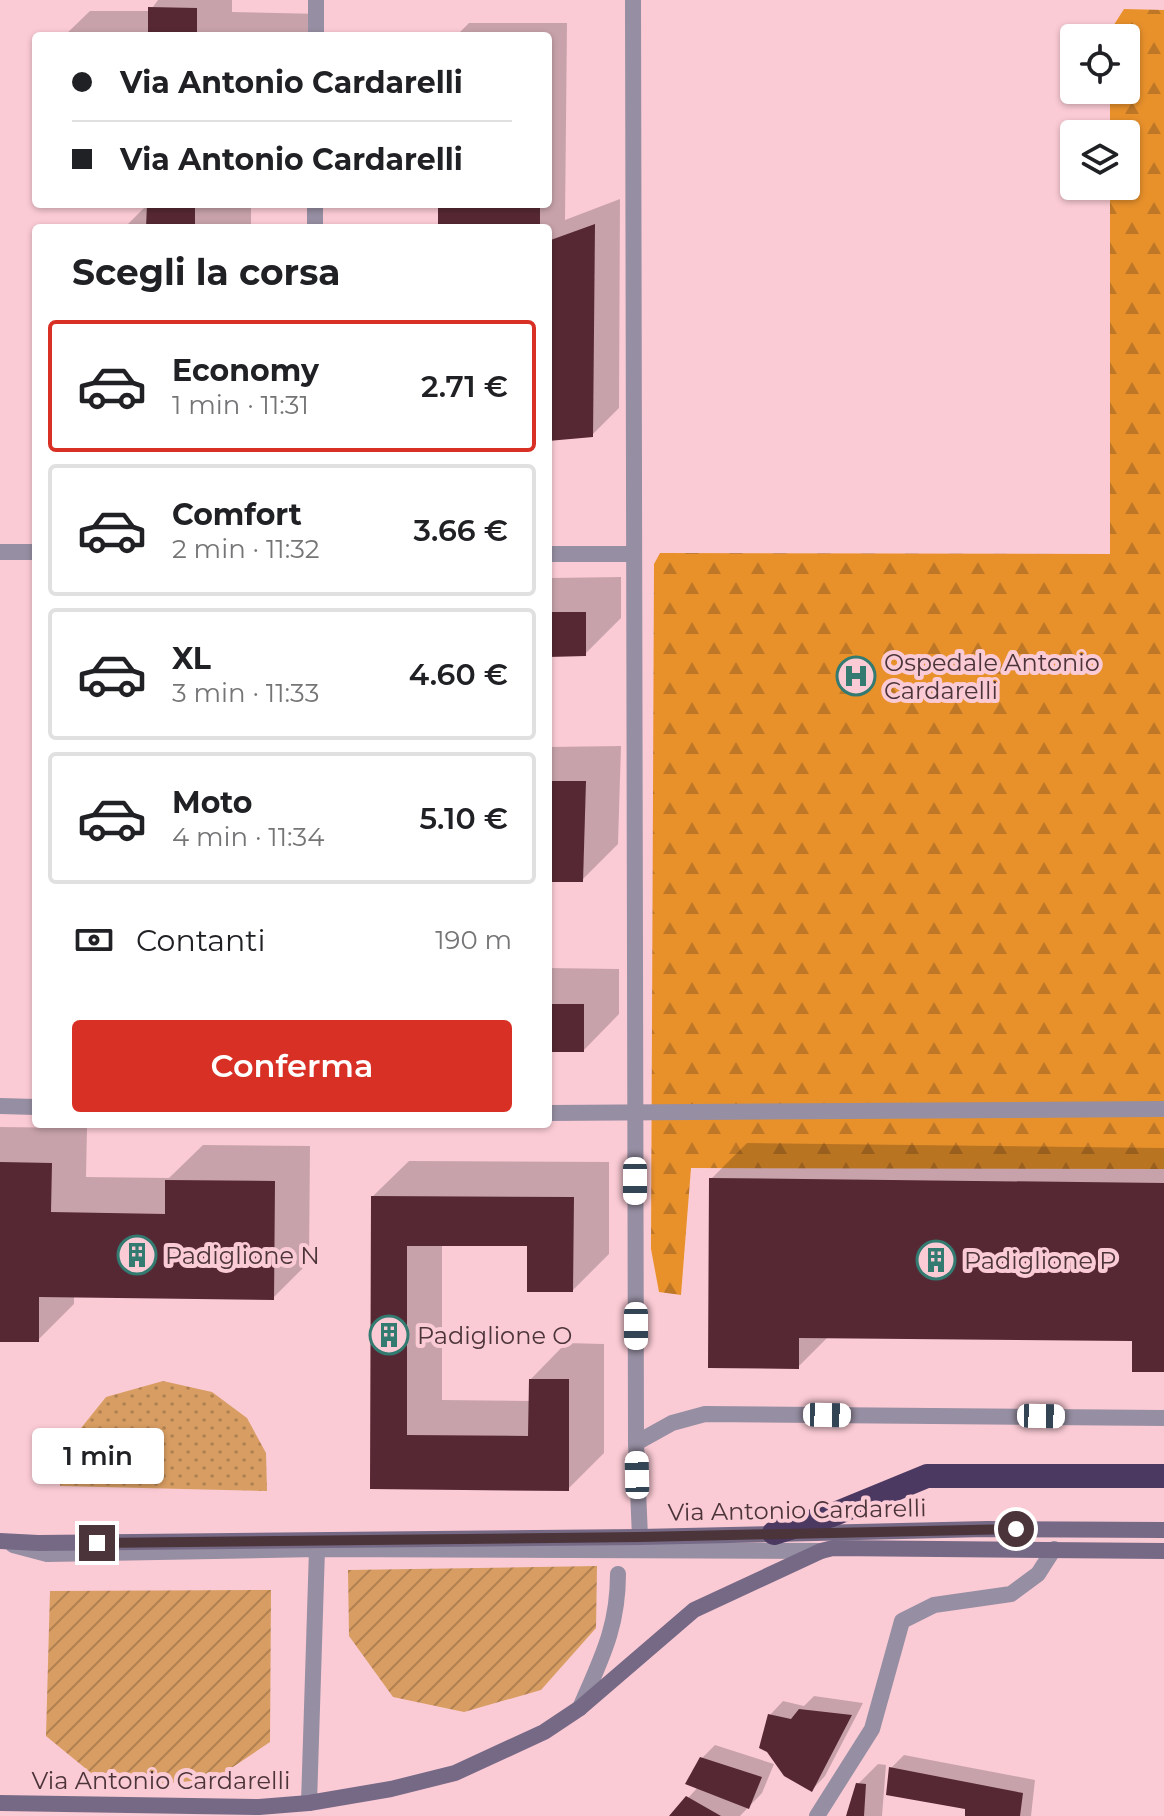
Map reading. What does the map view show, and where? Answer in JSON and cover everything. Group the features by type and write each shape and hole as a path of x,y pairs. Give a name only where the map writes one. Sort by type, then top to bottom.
{"highway":[{"path":"774,1533 832,1515 927,1476 1164,1476"}],"main road":[{"name":"Via Antonio Cardarelli","path":"0,1542 640,1537 987,1529 1164,1530"},
{"name":"Via Antonio Cardarelli","path":"0,1803 244,1807 309,1803 391,1789 455,1773 544,1732 580,1708 694,1610 821,1551 849,1547 1164,1551"}],"street":[{"path":"316,0 316,32"},
{"path":"633,0 636,1443 640,1537"},
{"path":"0,552 32,552"},
{"path":"552,554 634,554"},
{"path":"0,1106 32,1107"},
{"path":"552,1113 1164,1109"},
{"path":"636,1443 672,1423 705,1414 1164,1418"},
{"path":"0,1542 47,1554 317,1549 821,1551"},
{"path":"309,1803 317,1549"},
{"path":"817,1816 872,1729 902,1621 934,1605 1011,1594 1038,1574 1054,1549"},
{"path":"580,1708 609,1640 618,1605 618,1574"}],"shaded area":[{"path":"163,1381 212,1392 247,1418 266,1453 267,1491 60,1486 65,1448 106,1397"},
{"path":"597,1566 596,1628 541,1690 464,1712 393,1697 349,1636 348,1570"},
{"path":"271,1590 270,1742 215,1779 158,1784 96,1777 46,1736 50,1591"}],"green space":[{"path":"1124,9 1164,10 1164,1169 691,1168 681,1295 659,1292 651,1249 654,564 660,553 1110,554 1110,200 1140,200 1140,120 1110,120 1110,104 1140,104 1140,24 1114,24"}],"building":[{"path":"148,7 197,8 197,32 148,32"},
{"path":"147,208 195,208 195,224 146,224"},
{"path":"438,208 540,208 540,224 438,224"},
{"path":"595,224 593,437 552,441 552,240"},
{"path":"552,612 586,612 586,656 552,657"},
{"path":"552,781 586,781 583,882 552,882"},
{"path":"552,1004 584,1004 584,1052 552,1052"},
{"name":"Padiglione N","path":"0,1162 52,1163 51,1212 165,1214 165,1180 275,1181 274,1300 39,1297 39,1342 0,1342"},
{"name":"Padiglione P","path":"709,1178 1164,1183 1164,1372 1132,1372 1132,1341 799,1338 799,1369 708,1368"},
{"name":"Padiglione O","path":"371,1196 574,1197 573,1292 527,1292 527,1246 407,1246 407,1435 528,1436 529,1379 569,1379 569,1491 370,1489"},
{"path":"799,1709 852,1715 812,1792 784,1776 767,1752 759,1748 768,1714 791,1719"},
{"path":"700,1757 762,1777 749,1809 685,1784"},
{"path":"889,1767 1023,1793 1020,1816 965,1816 965,1809 886,1795"},
{"path":"856,1783 866,1784 864,1816 846,1816"},
{"path":"686,1796 721,1816 669,1816"}],"place":[{"name":"Ospedale Antonio Cardarelli","path":"856,676"},
{"name":"Padiglione N","path":"137,1255"},
{"name":"Padiglione P","path":"936,1260"},
{"name":"Padiglione O","path":"389,1335"}],"route":[{"path":"97,1543 1016,1529"}]}
